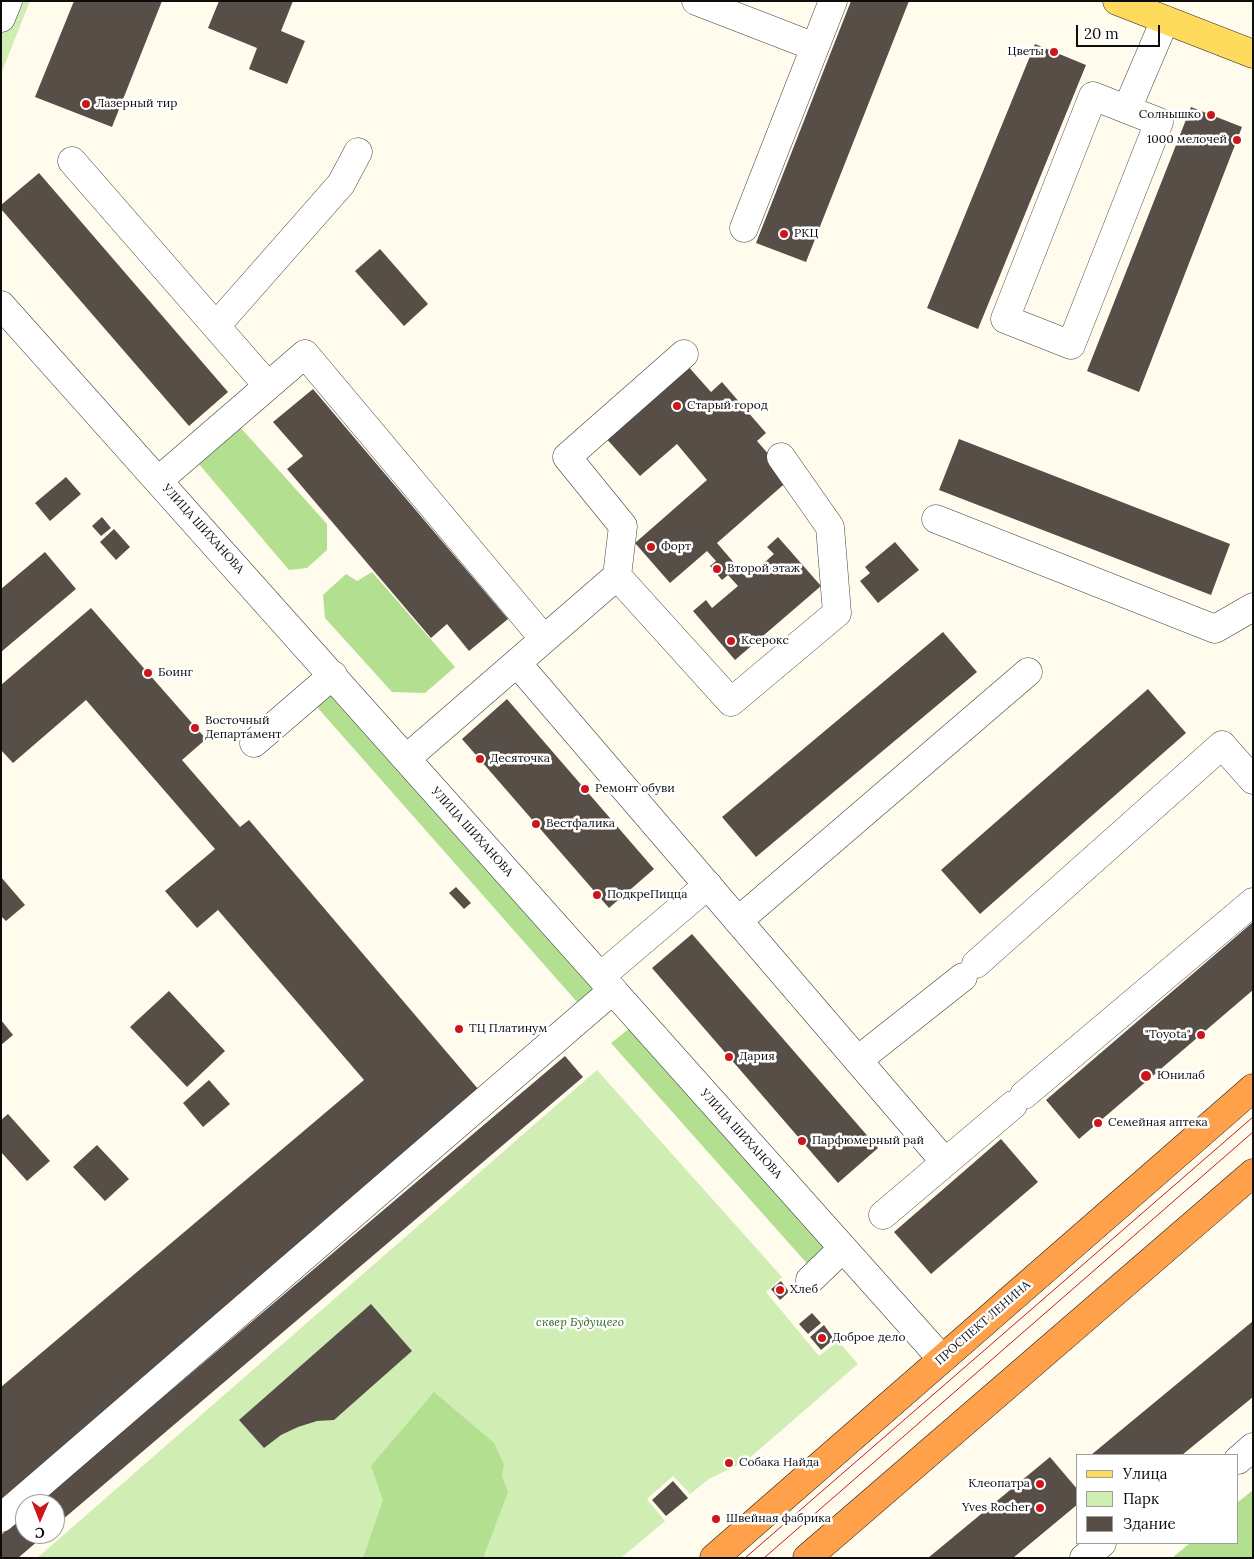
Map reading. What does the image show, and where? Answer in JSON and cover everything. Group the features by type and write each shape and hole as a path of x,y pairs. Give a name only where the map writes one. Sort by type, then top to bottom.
{"highway":[{"name":"ПРОСПЕКТ ЛЕНИНА","path":"714,1558 1253,1088"},
{"path":"807,1558 1093,1309 1253,1173"}],"main road":[{"path":"1117,1 1253,54"}],"street":[{"path":"1,18 8,1"},
{"path":"696,1 815,47"},
{"path":"744,228 833,1"},
{"path":"1127,109 1166,20"},
{"path":"1094,96 1127,109 1159,122 1071,345 1006,319 1094,96"},
{"path":"216,326 341,184 358,152"},
{"path":"72,161 268,386"},
{"name":"УЛИЦА ШИХАНОВА","path":"1,305 942,1359"},
{"path":"159,480 305,354 544,639"},
{"path":"407,758 617,576 623,526 567,457 684,354"},
{"path":"617,576 731,702 837,613 830,527 781,457"},
{"path":"936,519 1215,629 1253,607"},
{"path":"517,662 946,1162"},
{"path":"738,921 1028,672"},
{"path":"254,743 333,675"},
{"path":"858,1060 970,971 1222,745 1253,780"},
{"path":"1,1518 607,983 708,885"},
{"path":"882,1215 1253,902"},
{"path":"810,1280 843,1248"},
{"path":"1239,1459 1253,1447"},
{"path":"1084,1558 1101,1544"}],"green space":[{"path":"13,1 30,1 1,74 1,31"},
{"path":"240,427 327,524 327,550 307,568 289,570 198,463"},
{"path":"372,572 455,667 425,693 392,692 325,618 323,595 346,574 357,581"},
{"path":"333,693 596,987 577,1002 317,707"},
{"path":"630,1028 830,1250 811,1268 611,1043"},
{"name":"сквер Будущего","path":"597,1070 782,1277 766,1292 819,1356 838,1341 858,1364 746,1461 709,1479 690,1494 673,1476 647,1499 665,1521 621,1558 37,1558 53,1544 65,1544 65,1534"},
{"path":"434,1392 494,1443 504,1464 502,1476 508,1492 483,1558 363,1558 383,1500 371,1466"},
{"path":"1253,1490 1253,1558 1172,1558 1189,1544 1239,1544 1239,1501"}],"building":[{"path":"74,1 162,1 112,127 35,97"},
{"path":"219,1 293,1 281,31 305,41 287,84 249,69 257,48 208,28"},
{"path":"851,1 909,1 806,262 756,243"},
{"path":"1035,44 1086,65 978,329 927,308"},
{"path":"1191,107 1242,127 1139,392 1087,371"},
{"path":"39,173 228,392 189,426 1,209 1,205"},
{"path":"380,249 428,304 404,326 355,271"},
{"path":"686,364 711,392 722,382 766,433 757,441 790,479 717,543 747,578 774,554 767,547 778,537 821,586 735,660 693,611 706,600 712,608 738,586 728,575 722,580 710,566 716,561 707,551 670,583 635,543 707,480 677,444 640,476 604,436"},
{"path":"313,389 508,619 469,651 447,624 431,638 287,469 303,456 273,422"},
{"path":"959,439 1230,544 1211,595 939,490"},
{"path":"66,477 81,494 50,521 35,503"},
{"path":"102,517 111,528 101,536 92,526"},
{"path":"114,529 130,547 116,560 100,542"},
{"path":"895,542 919,570 878,603 860,581 870,573 865,567"},
{"path":"45,552 76,589 1,652 1,589"},
{"path":"91,608 206,739 182,760 240,827 249,820 484,1096 1,1505 1,1387 364,1080 218,910 197,928 165,891 215,849 86,700 13,763 1,750 1,685"},
{"path":"943,632 977,672 756,857 722,817"},
{"path":"1148,689 1186,733 980,914 941,870"},
{"path":"507,699 654,869 609,908 462,739"},
{"path":"1,877 25,905 6,921 1,916"},
{"path":"456,887 471,903 464,909 449,893"},
{"path":"1253,922 1253,990 1079,1139 1046,1100"},
{"path":"692,934 878,1148 838,1183 652,968"},
{"path":"169,991 225,1051 187,1087 130,1027"},
{"path":"1,1020 13,1035 1,1045"},
{"path":"565,1056 583,1077 65,1517 65,1494 49,1494"},
{"path":"209,1080 230,1104 203,1127 183,1103"},
{"path":"8,1114 50,1161 27,1181 1,1152 1,1120"},
{"path":"1001,1139 1038,1182 931,1274 894,1232"},
{"path":"97,1145 129,1179 105,1201 73,1167"},
{"name":"Хлеб","path":"781,1281 789,1292 780,1300 771,1289"},
{"path":"371,1304 412,1351 334,1420 317,1421 298,1427 281,1435 264,1448 239,1420"},
{"path":"812,1313 821,1323 808,1334 799,1324"},
{"path":"1253,1321 1253,1397 1183,1454 1092,1454"},
{"name":"Доброе дело","path":"824,1325 834,1339 821,1350 810,1337"},
{"path":"1050,1457 1076,1488 1076,1506 1013,1558 928,1558"},
{"path":"673,1481 688,1498 666,1516 652,1500"},
{"path":"15,1523 15,1544 34,1544 18,1558 1,1558 1,1535"}],"tram line":[{"path":"745,1558 1253,1117"},
{"path":"764,1558 1253,1132"}],"place":[{"name":"Цветы","path":"1054,52"},
{"name":"Лазерный тир","path":"86,104"},
{"name":"Солнышко","path":"1211,115"},
{"name":"1000 мелочей","path":"1237,140"},
{"name":"РКЦ","path":"784,234"},
{"name":"Старый город","path":"677,406"},
{"name":"Форт","path":"651,547"},
{"name":"Второй этаж","path":"717,569"},
{"name":"Ксерокс","path":"731,641"},
{"name":"Боинг","path":"148,673"},
{"name":"Восточный Департамент","path":"195,728"},
{"name":"Десяточка","path":"480,759"},
{"name":"Ремонт обуви","path":"585,789"},
{"name":"Вестфалика","path":"536,824"},
{"name":"ПодкреПицца","path":"597,895"},
{"name":"ТЦ Платинум","path":"459,1029"},
{"name":"\"Toyota\"","path":"1201,1035"},
{"name":"Дария","path":"729,1057"},
{"name":"Юнилаб","path":"1146,1076"},
{"name":"Семейная аптека","path":"1098,1123"},
{"name":"Парфюмерный рай","path":"802,1141"},
{"name":"Хлеб","path":"780,1290"},
{"name":"Доброе дело","path":"822,1338"},
{"name":"Собака Найда","path":"729,1463"},
{"name":"Клеопатра","path":"1040,1484"},
{"name":"Yves Rocher","path":"1040,1508"},
{"name":"Швейная фабрика","path":"716,1519"}]}
